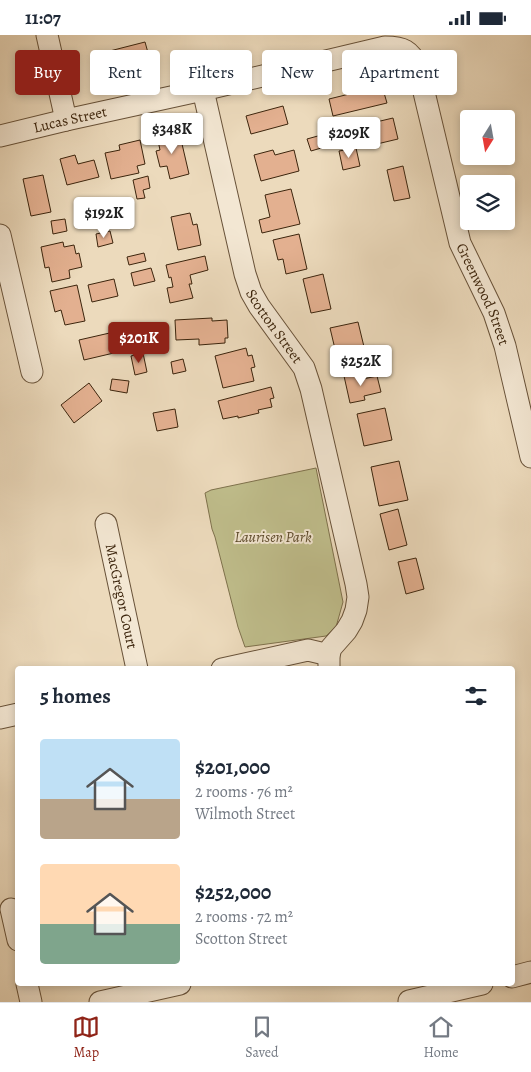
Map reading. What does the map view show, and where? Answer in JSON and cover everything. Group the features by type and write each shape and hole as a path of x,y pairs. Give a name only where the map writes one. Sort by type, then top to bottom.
{"street":[{"path":"47,35 66,120"},
{"name":"Lucas Street","path":"252,78 385,47 404,49"},
{"name":"Greenwood Street","path":"404,49 413,56 418,67 460,243 494,313 505,346 531,457"},
{"name":"Lucas Street","path":"0,136 180,95"},
{"name":"Scotton Street","path":"204,95 245,274 251,292 304,368 311,389 356,584 358,597 356,610 352,621 340,640 332,648 329,662"},
{"path":"0,235 32,372"},
{"name":"MacGregor Court","path":"106,524 137,666"},
{"path":"236,666 308,651 329,662"},
{"path":"0,718 15,715"},
{"path":"11,909 15,927"},
{"path":"515,976 531,972"},
{"path":"27,986 31,1002"},
{"path":"100,1002 171,986"},
{"path":"408,996 470,986"}],"green space":[{"name":"Laurisen Park","path":"316,468 343,602 336,627 326,636 245,647 212,529 205,493 211,490"}],"building":[{"path":"145,42 147,50 114,50"},
{"path":"345,95 385,95 387,103 333,116 329,99"},
{"path":"283,106 288,124 251,134 246,116"},
{"path":"393,118 398,139 360,148 355,127"},
{"path":"179,131 189,174 170,179 167,166 160,167 156,151 160,150 157,136"},
{"path":"325,134 328,146 311,151 307,139"},
{"path":"140,140 145,164 137,166 139,173 111,179 105,153 120,150 119,145"},
{"path":"356,148 360,166 343,170 339,151"},
{"path":"273,150 275,155 294,150 299,171 261,181 254,155"},
{"path":"75,155 78,164 94,160 99,177 67,185 60,159"},
{"path":"403,166 410,198 394,201 387,170"},
{"path":"43,175 51,212 31,216 23,179"},
{"path":"148,176 150,188 143,190 145,198 137,199 133,180"},
{"path":"291,189 300,224 262,233 259,220 270,217 265,195"},
{"path":"106,209 109,221 95,224 93,212"},
{"path":"190,213 193,225 197,224 201,245 178,250 171,217"},
{"path":"65,219 67,231 53,234 51,221"},
{"path":"110,231 113,243 98,247 96,234"},
{"path":"299,234 307,269 286,274 283,259 278,260 273,240"},
{"path":"63,242 64,247 74,245 76,254 79,253 82,267 69,270 70,278 52,282 49,267 45,268 41,247"},
{"path":"144,253 146,261 129,265 127,257"},
{"path":"205,256 208,270 190,275 192,284 189,284 193,298 170,303 167,288 173,287 166,265"},
{"path":"151,268 155,281 134,286 131,273"},
{"path":"323,274 331,309 311,313 303,279"},
{"path":"114,279 118,296 92,302 88,285"},
{"path":"77,285 85,321 65,325 61,310 55,312 50,291"},
{"path":"212,318 212,321 227,320 228,338 225,338 225,343 199,345 199,339 176,340 175,320"},
{"path":"358,322 366,355 342,360 340,348 335,349 330,328"},
{"path":"114,332 118,352 84,360 79,340"},
{"path":"246,348 248,356 252,355 255,367 251,368 254,381 223,388 215,356"},
{"path":"143,353 147,372 135,375 131,356"},
{"path":"183,359 186,371 173,374 171,362"},
{"path":"362,372 363,379 377,376 381,392 364,396 365,400 350,403 344,376"},
{"path":"112,379 129,381 127,393 110,390"},
{"path":"89,383 102,401 74,423 61,405"},
{"path":"271,387 274,398 270,399 272,407 258,410 259,413 223,419 218,401"},
{"path":"385,408 392,440 364,446 357,414"},
{"path":"175,409 178,427 157,431 153,413"},
{"path":"399,461 408,500 379,506 371,467"},
{"path":"398,509 407,545 389,550 380,514"},
{"path":"416,558 424,589 406,594 398,562"}]}
